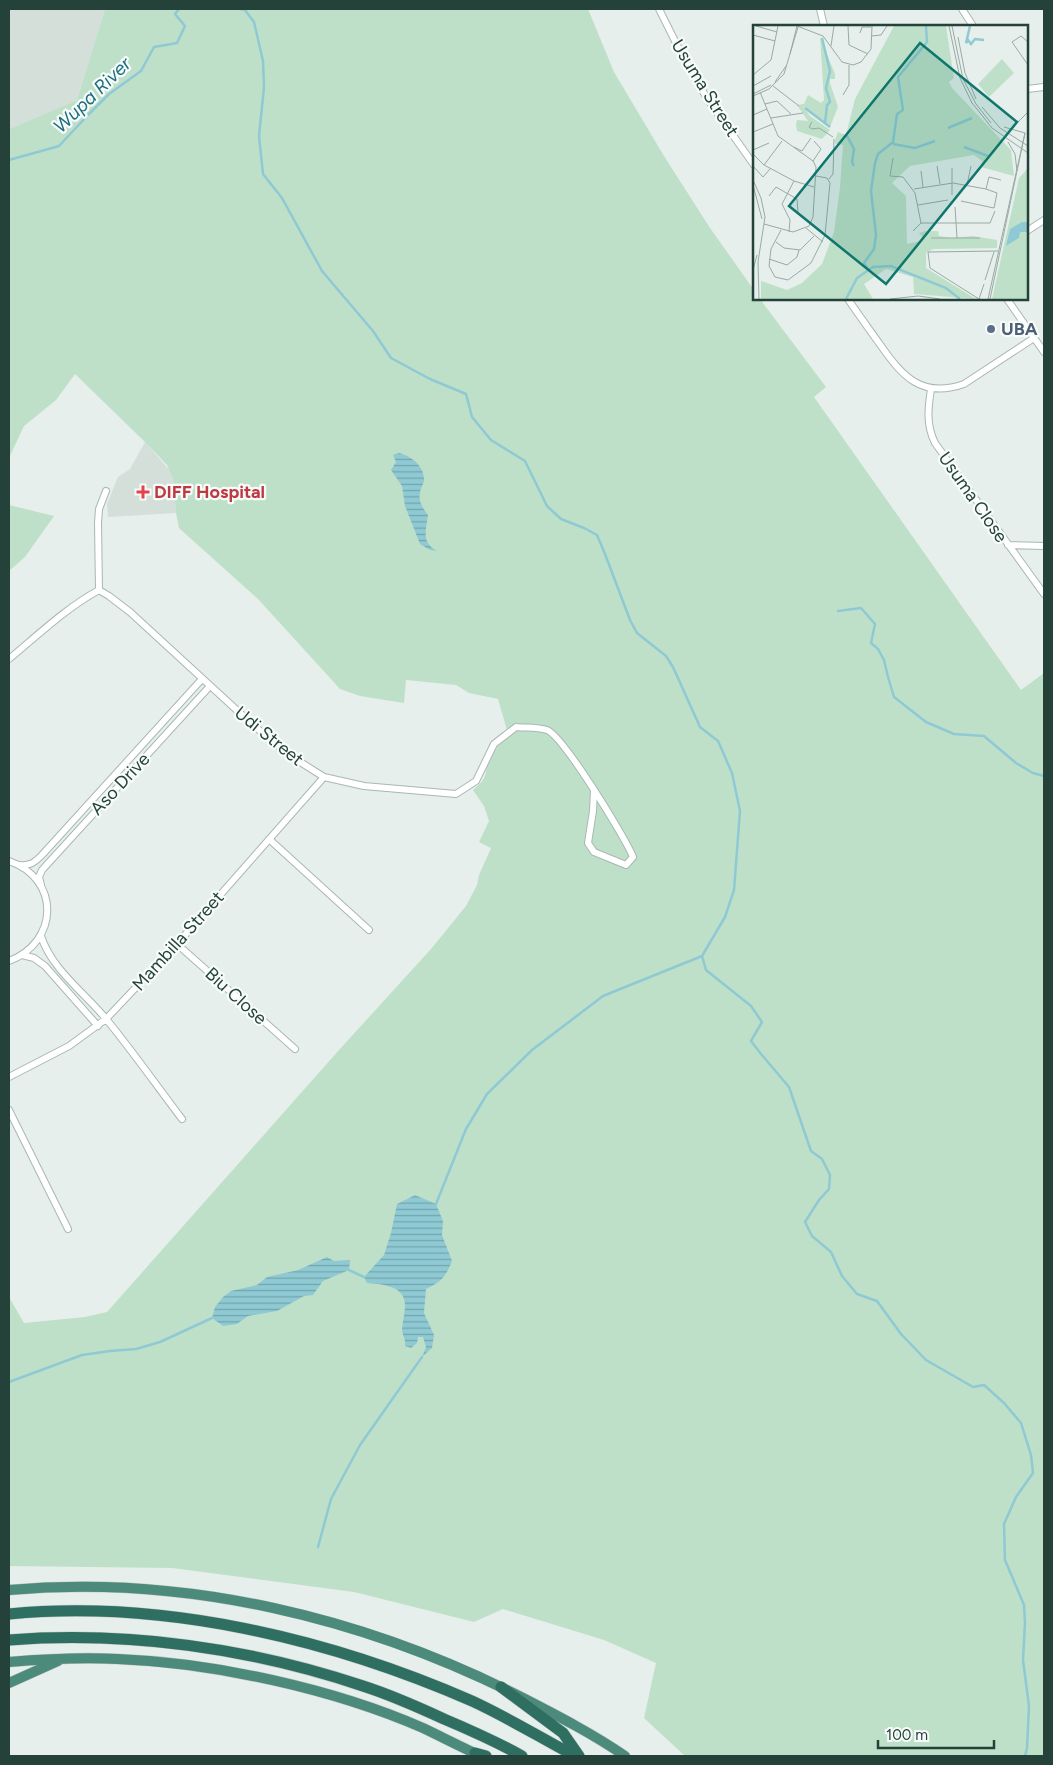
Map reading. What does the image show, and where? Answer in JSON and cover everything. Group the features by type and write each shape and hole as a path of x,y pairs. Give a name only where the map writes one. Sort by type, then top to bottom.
{"highway":[{"path":"9,1590 88,1587 133,1588 235,1601 310,1617 388,1640 458,1666 558,1716 625,1756"},
{"path":"9,1614 93,1611 149,1614 266,1633 318,1646 378,1665 473,1702 575,1756"},
{"path":"9,1640 81,1637 168,1642 281,1663 364,1686 460,1725 522,1756"},
{"path":"9,1662 43,1659 152,1661 264,1679 345,1700 422,1728 480,1755"},
{"path":"9,1683 60,1660"},
{"path":"501,1686 563,1733 579,1756"}],"street":[{"name":"Usuma Street","path":"659,9 685,61 708,100 753,164"},
{"path":"820,9 824,25"},
{"path":"962,9 972,25"},
{"path":"1028,89 1044,87"},
{"path":"1028,230 1044,220"},
{"path":"849,300 894,365 913,382 931,389 952,388 964,384 1034,338"},
{"path":"1008,300 1044,352"},
{"name":"Usuma Close","path":"931,389 929,425 935,443 1044,594"},
{"path":"9,658 66,611 99,590 98,523 99,509 106,491"},
{"path":"1008,545 1044,546"},
{"name":"Udi Street","path":"99,590 130,612 253,725 289,755 324,777 364,786 456,794 476,782 494,744 516,727 548,730 563,745 594,790"},
{"name":"Aso Drive","path":"19,865 28,866 42,855 202,679"},
{"name":"Aso Drive","path":"40,885 39,877 42,870 210,686"},
{"name":"Mambilla Street","path":"9,1077 69,1046 106,1019 177,944 324,777"},
{"path":"594,790 632,854 633,857 626,865 594,852 588,843 594,790"},
{"path":"269,839 369,930"},
{"path":"9,861 19,865 35,877 47,905 45,926 35,945 22,956 9,961"},
{"path":"41,936 45,947 53,959 106,1019 182,1119"},
{"name":"Biu Close","path":"177,944 295,1049"},
{"path":"22,956 34,958 45,966 98,1026"},
{"path":"9,1110 68,1229"}],"shaded area":[{"path":"9,9 105,9 77,100 9,129"},
{"name":"DIFF Hospital","path":"145,442 171,472 176,513 108,517 107,504 118,477 130,469"}],"green space":[{"path":"105,9 588,9 614,72 710,228 753,289 753,300 761,300 826,387 814,397 1021,690 1044,673 1044,1756 685,1756 644,1718 656,1663 604,1640 503,1609 474,1622 354,1592 172,1568 9,1566 9,1297 24,1323 85,1317 107,1312 431,949 466,906 477,885 479,875 491,848 479,842 489,821 484,806 473,790 484,778 494,752 509,737 498,699 469,693 456,685 406,680 404,703 360,696 340,689 258,599 179,528 173,479 167,465 75,374 56,400 24,426 9,458 9,129 77,100"},
{"path":"9,505 54,516 25,557 9,571"}],"water":[{"path":"399,453 412,459 420,466 424,476 420,499 421,505 428,515 426,536 429,544 437,551 430,550 420,544 405,506 402,486 391,470 396,462 393,455"},
{"path":"415,1195 436,1204 443,1221 442,1235 452,1261 442,1278 436,1284 426,1289 424,1313 434,1335 432,1348 422,1357 426,1347 423,1337 418,1337 417,1343 411,1348 405,1346 402,1331 405,1303 402,1294 388,1286 367,1283 364,1277 384,1255 397,1204"},
{"path":"327,1257 334,1261 350,1260 349,1270 323,1281 313,1295 304,1296 277,1311 248,1316 237,1324 223,1326 212,1318 215,1307 231,1291 257,1285 267,1277 298,1270"}],"waterway":[{"name":"Wupa River","path":"9,160 59,146 109,94 141,71 154,47 177,43 185,26 175,14 179,9"},
{"path":"241,9 245,10 254,22 263,61 264,87 259,136 263,174 282,198 322,271 373,331 391,358 430,379 466,394 472,417 491,440 525,461 547,506 561,519 597,535 630,620 637,633 666,656 673,667 700,727 718,741 732,773 740,811 734,890 725,917 702,956 706,970 751,1006 762,1022 751,1041 789,1087 811,1151 822,1159 830,1175 829,1189 819,1200 805,1222 812,1236 831,1252 842,1276 857,1294 877,1301 901,1334 926,1360 973,1387 984,1385 1004,1403 1021,1423 1031,1455 1033,1473 1016,1497 1004,1524 1005,1560 1024,1605 1023,1660 1029,1706 1025,1756"},
{"path":"838,611 861,608 875,624 871,643 878,649 884,660 894,697 926,722 954,734 984,736 1016,763 1033,773 1044,776"},
{"path":"436,1204 466,1129 487,1094 532,1050 603,996 702,956"},
{"path":"349,1270 364,1277"},
{"path":"9,1382 82,1355 136,1349 160,1342 212,1318"},
{"path":"318,1547 331,1499 360,1445 422,1357"}],"place":[{"name":"UBA","path":"991,329"},
{"name":"DIFF Hospital","path":"143,492"}]}
